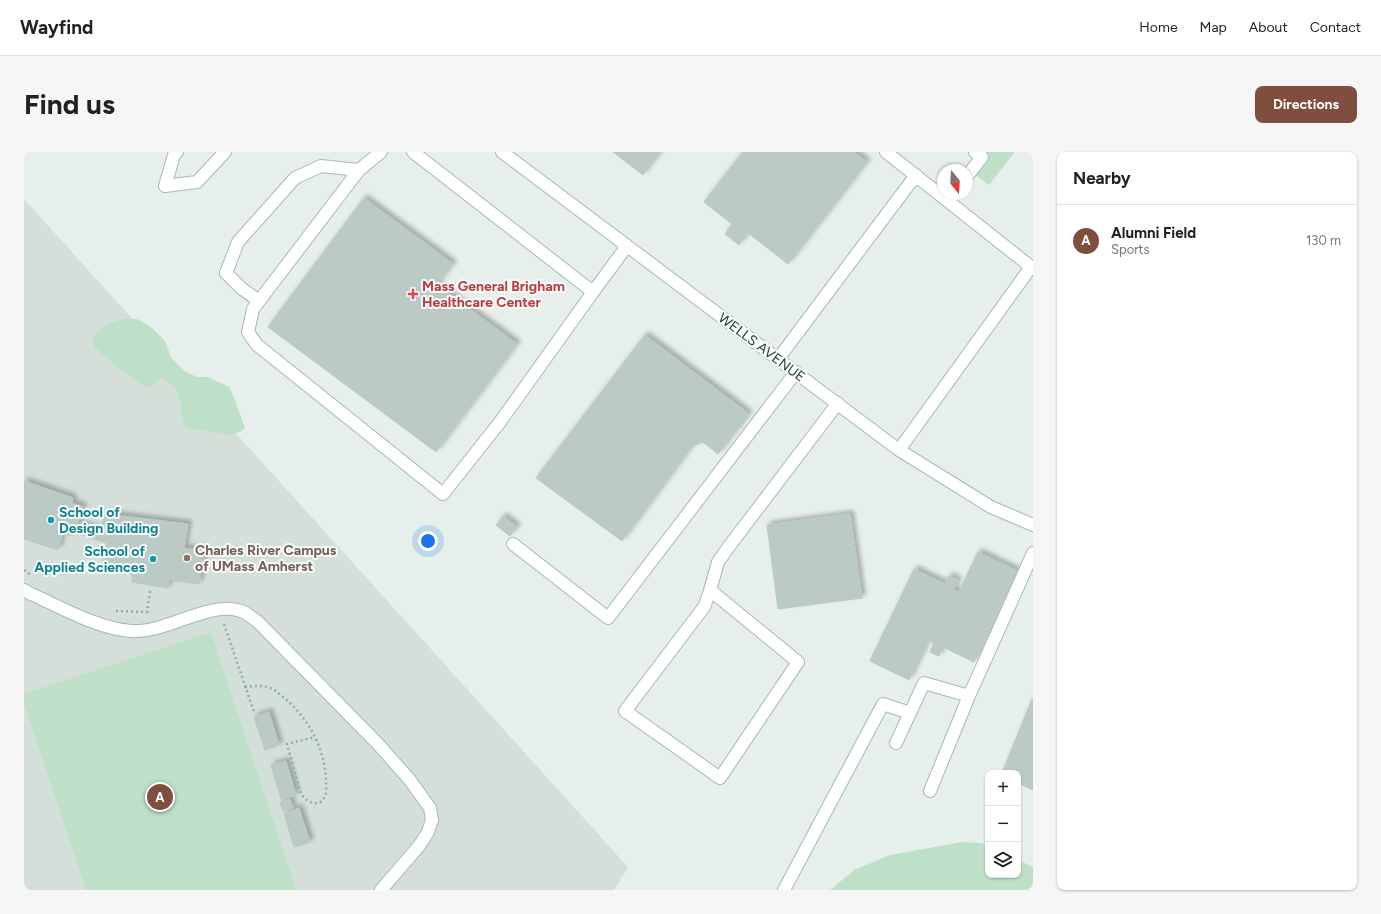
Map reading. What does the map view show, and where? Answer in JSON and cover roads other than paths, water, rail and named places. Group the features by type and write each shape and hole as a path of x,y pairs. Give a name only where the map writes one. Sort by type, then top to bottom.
{"street":[{"path":"177,152 174,155 165,186 197,182 225,152"},
{"path":"381,152 359,170 253,309 248,332 257,345 443,494 500,422 627,246"},
{"path":"413,152 593,292"},
{"path":"886,152 937,189"},
{"path":"973,168 982,157 975,152"},
{"name":"WELLS AVENUE","path":"510,154 627,246 899,450 991,507 1033,525"},
{"path":"259,301 241,288 226,273 238,242 295,178 321,166 359,170"},
{"path":"778,359 916,175"},
{"path":"899,450 1031,267 953,200"},
{"path":"513,544 608,618 796,372"},
{"path":"710,590 798,662 720,778 626,711 704,607 718,562 838,403"},
{"path":"930,791 969,696 1033,553"},
{"path":"24,590 94,622 131,631 144,631 213,610 230,609 241,611 257,621 378,744 409,779 430,808 432,820 428,832 419,846 381,890"},
{"path":"896,743 924,683 969,696"},
{"path":"784,890 883,704 910,714"}],"place":[{"name":"Mass General Brigham Healthcare Center","path":"413,294"},
{"name":"School of Design Building","path":"51,520"},
{"name":"Charles River Campus of UMass Amherst","path":"187,558"},
{"name":"School of Applied Sciences","path":"153,559"},
{"name":"Alumni Field","path":"160,797"}]}
